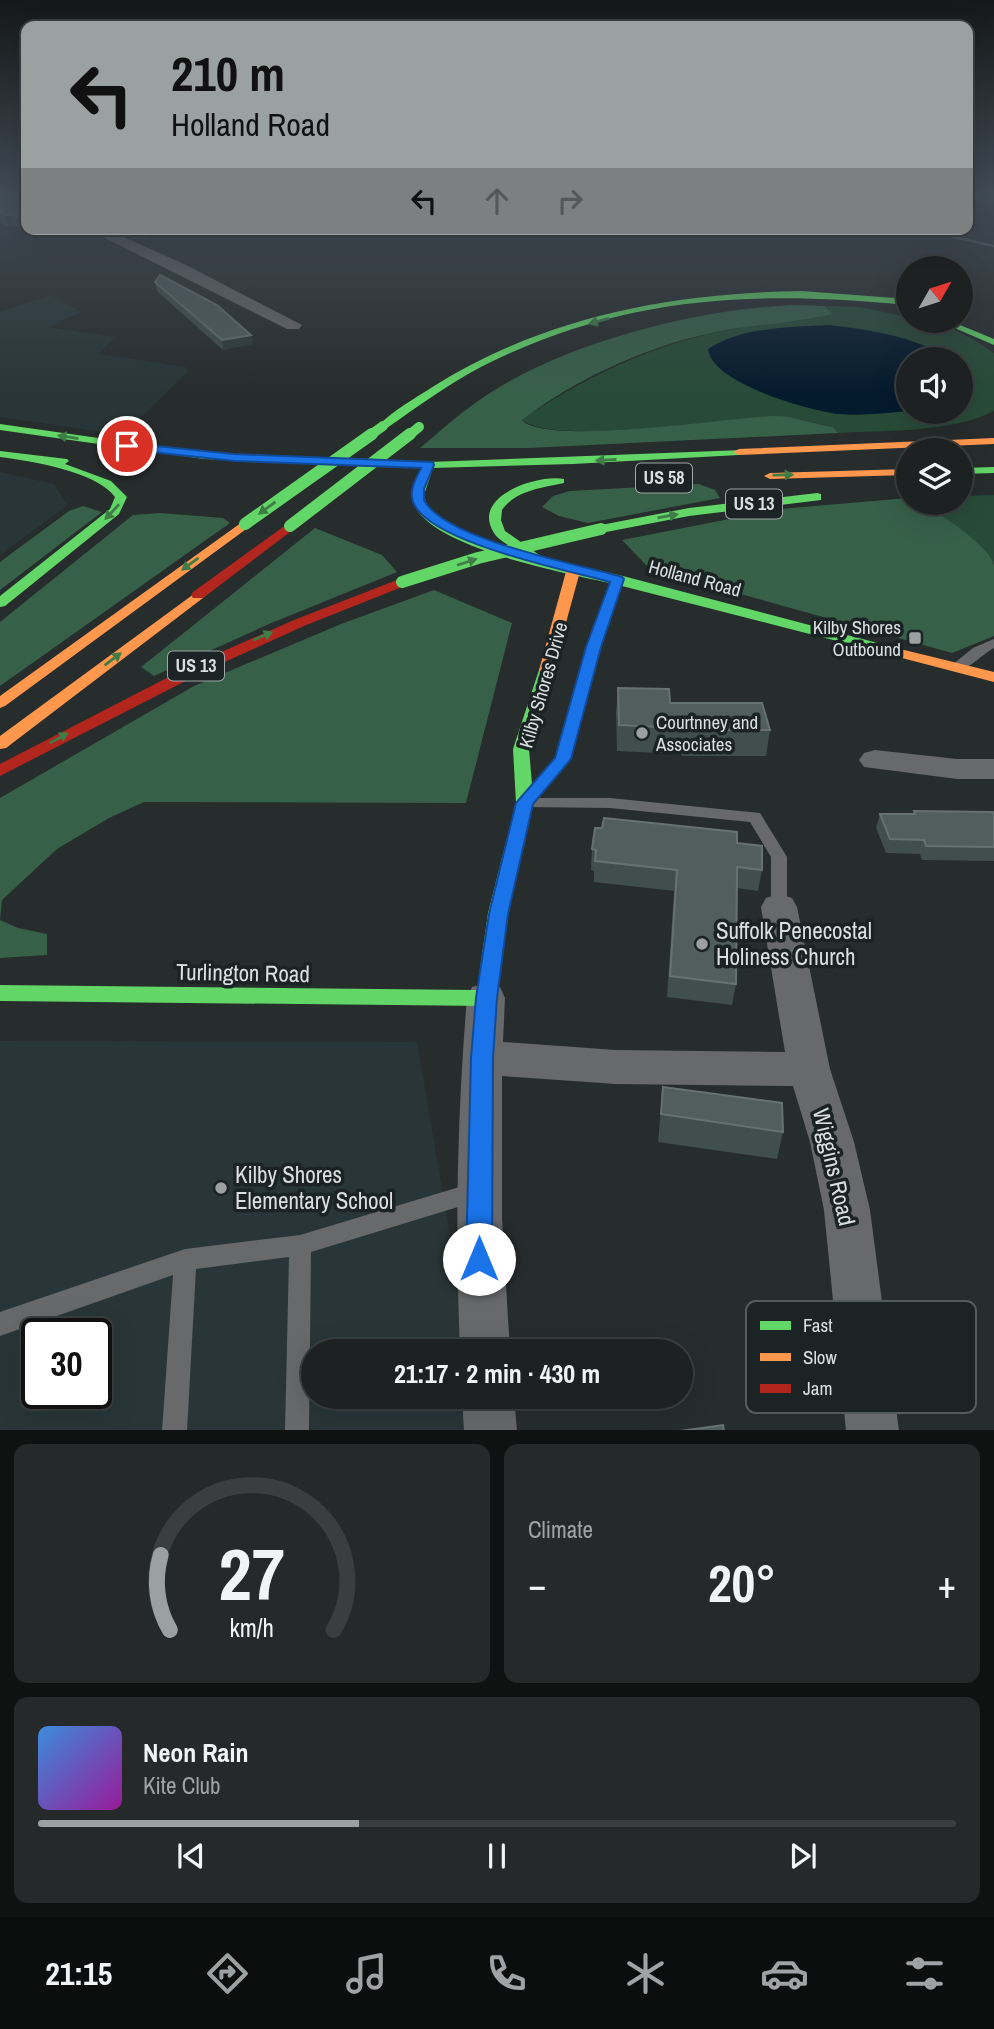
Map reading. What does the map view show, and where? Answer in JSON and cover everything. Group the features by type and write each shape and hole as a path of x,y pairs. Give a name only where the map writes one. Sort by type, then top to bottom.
{"main road":[{"path":"0,702 449,380 505,352 563,331 630,312 722,296 782,291 838,292 896,300"},
{"path":"559,348 602,333 675,315 768,302 833,302 896,310"},
{"path":"973,317 983,320"},
{"path":"972,333 994,342"},
{"path":"0,744 436,415"},
{"path":"862,445 892,438 953,432 985,424"},
{"name":"US 58","path":"0,427 204,456 429,465 573,461 862,445 994,441"},
{"path":"0,454 110,465"},
{"path":"0,603 107,518 120,504 121,497 111,485 33,458"},
{"path":"421,481 429,465"},
{"path":"973,471 994,470"},
{"path":"197,472 224,473"},
{"path":"749,476 896,472"},
{"path":"288,476 377,480"},
{"path":"399,480 444,481"},
{"name":"Holland Road","path":"421,481 418,500 422,508 439,523 468,538 540,560 994,677"},
{"path":"507,481 567,481 514,492 504,499 496,511 495,525 499,533 540,560"},
{"name":"US 13","path":"0,771 200,664 290,625 402,582 478,558 601,528 702,510 830,496"},
{"name":"Kilby Shores Drive","path":"486,998 498,914 525,803 521,749 564,612 574,568"},
{"name":"Kilby Shores Drive","path":"525,803 563,759 594,647 618,579"},
{"name":"Turlington Road","path":"0,993 486,998"}],"street":[{"path":"164,263 293,325"},
{"path":"875,760 957,769 994,769"},
{"name":"Wiggins Road","path":"779,907 809,1069 832,1142 847,1210 858,1301"},
{"name":"Kilby Shores Drive","path":"484,1339 479,1259 479,1191 486,998"},
{"path":"482,1058 616,1066 809,1069"},
{"path":"489,1409 491,1430"}],"lane":[{"path":"957,668 978,651 994,643"},
{"path":"525,803 610,803 755,817 779,857 779,907"},
{"path":"0,1324 185,1260 300,1245 479,1191"},
{"path":"297,1430 300,1245"},
{"path":"174,1430 185,1260"}],"shaded area":[{"path":"51,295 81,312 48,327 115,337 99,354 186,367 188,372 122,435 0,417 0,312"},
{"path":"0,472 54,484 68,505 0,555"},
{"name":"Kilby Shores Elementary School","path":"0,1041 417,1042 468,1339 301,1339 301,1409 480,1409 484,1430 0,1430"}],"green space":[{"path":"825,306 860,307 896,314 896,333 964,335 994,353 994,411 973,419 973,347 896,347 896,424 954,424 897,431 838,433 833,427 782,417 601,431 538,427 522,419 591,378 665,346 730,330 820,317 829,309"},
{"path":"825,306 832,314 721,331 669,344 591,376 522,420 538,428 601,431 775,416 833,427 838,433 529,448 420,448 471,406 511,380 588,346 671,322 754,308"},
{"path":"699,484 715,490 720,498 588,523 559,516 542,507 553,496 570,491"},
{"path":"994,495 994,564 968,536 937,515 973,515 973,496"},
{"path":"896,499 896,515 943,517 970,536 994,565 994,636 952,653 665,573 646,565 622,540 780,509"},
{"path":"83,506 102,512 0,590 0,562 69,511"},
{"path":"160,513 223,518 230,523 0,686 0,622 133,515"},
{"path":"315,528 382,555 397,572 269,624 154,676 141,667"},
{"path":"434,590 512,623 466,803 144,802 109,818 57,849 2,900 0,920 0,798 194,686 341,624"},
{"path":"0,920 18,928 47,934 47,955 0,958"}],"water":[{"path":"829,325 876,332 927,347 896,347 896,412 838,414 784,401 743,383 725,373 713,361 708,349 735,336 782,328"}],"building":[{"path":"160,275 217,305 251,335 222,340 155,282"},
{"path":"618,688 669,689 670,703 762,703 770,730 685,730 619,725"},
{"path":"914,811 993,812 994,847 926,846 924,840 890,839 880,814 915,814"},
{"name":"Suffolk Penecostal Holiness Church","path":"604,818 737,832 737,843 762,846 762,870 737,867 736,984 670,976 677,870 595,861 596,850 592,849 595,828 602,828"},
{"path":"663,1087 782,1103 783,1132 661,1114"},
{"path":"723,1425 724,1430 687,1430"}],"traffic: fast":[{"path":"383,426 436,390 491,358 540,337 591,320 695,299 749,295 855,296 896,301"},
{"path":"972,333 994,342"},
{"path":"245,524 383,426"},
{"path":"0,427 204,456 429,465 739,452"},
{"path":"290,526 419,427"},
{"path":"0,454 63,461"},
{"path":"0,603 115,511 121,497 116,490 96,478 38,460"},
{"path":"429,465 418,489 421,507 442,526 465,538 524,558 884,649"},
{"path":"973,471 994,470"},
{"path":"539,560 500,533 494,520 495,510 512,494 537,485 560,481"},
{"path":"601,529 689,512 817,497"},
{"path":"402,582 478,558 601,529"},
{"path":"525,803 563,759 594,647 618,579"},
{"path":"0,993 486,998 498,913 525,803 521,749 546,670"}],"traffic: slow":[{"path":"739,452 994,441"},
{"path":"770,476 896,472"},
{"path":"0,703 245,524"},
{"path":"546,670 574,568"},
{"path":"0,744 198,595"},
{"path":"884,649 994,677"}],"traffic: jam":[{"path":"198,595 290,526"},
{"path":"0,771 98,718 248,645 402,582"}],"place":[{"name":"Kilby Shores Outbound","path":"915,638"},
{"name":"Courtnney and Associates","path":"642,733"},
{"name":"Suffolk Penecostal Holiness Church","path":"702,944"},
{"name":"Kilby Shores Elementary School","path":"221,1188"}],"route":[{"path":"127,446 234,458 429,465 418,489 418,500 422,508 439,523 482,543 618,579 594,647 563,759 525,803 498,914 486,998 482,1058 479,1259"}]}
